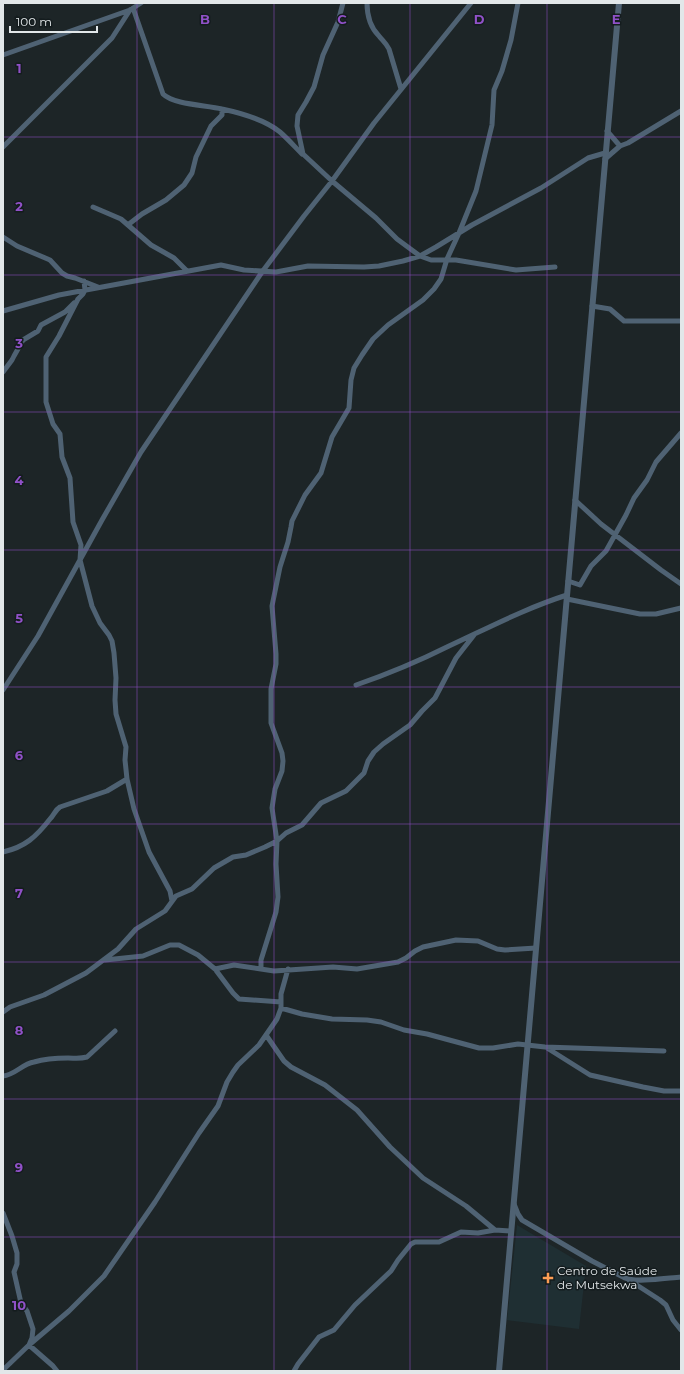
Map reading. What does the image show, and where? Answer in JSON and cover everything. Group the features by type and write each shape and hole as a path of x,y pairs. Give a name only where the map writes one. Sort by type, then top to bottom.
{"street":[{"path":"3,55 132,9 141,3"},
{"path":"303,154 297,126 298,115 314,87 324,55 338,22 343,3"},
{"path":"368,3 367,11 371,24 389,48 401,89"},
{"path":"3,690 38,636 141,452 262,272 401,89 471,3"},
{"path":"261,968 261,960 276,912 278,897 277,841 272,808 275,789 282,771 283,761 282,753 271,723 271,689 276,664 272,610 280,567 288,542 292,521 305,495 321,473 332,437 349,408 349,388 354,368 373,339 388,325 423,300 441,279 446,260 460,233 476,191 492,125 494,90 502,71 511,40 518,3"},
{"path":"499,1371 619,3"},
{"path":"132,9 163,94 166,98 222,109 250,117 280,132 332,181 397,238 420,256 431,260 456,260 516,270 555,267"},
{"path":"3,147 102,48 120,27 132,9"},
{"path":"129,224 142,214 166,200 184,184 192,174 196,157 211,126 222,115 222,109"},
{"path":"3,311 59,295 221,265 244,270 276,272 308,266 379,266 420,256 541,188 588,158 605,156 681,111"},
{"path":"607,131 620,146"},
{"path":"93,207 129,224 151,245 174,258 187,271"},
{"path":"3,237 28,252 41,255 50,260 62,273 67,276 101,287"},
{"path":"3,372 24,340 38,331 41,325 66,312 78,299 85,290 84,281"},
{"path":"78,299 59,336 46,357 46,402 53,424 60,434 62,457 70,478 73,522 81,544 80,560 92,606 100,623 112,641 116,678 116,714 126,747 125,760 127,779 134,809 149,852 170,892 172,901"},
{"path":"592,306 610,309 624,321 681,321"},
{"path":"568,581 580,585 591,566 606,551 634,498 647,480 656,462 681,433"},
{"path":"575,500 591,516 681,584"},
{"path":"356,685 417,661 541,603 567,597 640,614 656,614 681,608"},
{"path":"3,1012 10,1007 36,998 86,973 125,942 136,929 166,911 176,896 192,889 221,863 277,841 302,825 321,803 346,790 364,773 368,761 374,752 414,722 422,711 435,698 456,658 474,635"},
{"path":"3,852 27,844 51,818 56,809 107,791 127,779"},
{"path":"215,969 234,965 274,971 333,967 357,969 388,964 406,958 415,951 423,948 456,940 478,941 504,950 536,948"},
{"path":"100,962 143,956 174,944 198,955 215,969 239,999 281,1005 302,1014 332,1019 381,1022 404,1030 427,1034 479,1048 493,1048 518,1044 545,1047 664,1051"},
{"path":"3,1370 74,1306 104,1276 155,1202 198,1133 218,1106 227,1082 233,1072 238,1065 259,1046 277,1019 281,1005 281,994 288,970"},
{"path":"3,1076 13,1074 26,1064 34,1062 87,1057 115,1031"},
{"path":"266,1034 284,1061 291,1067 325,1085 357,1110 390,1147 423,1178 466,1206 495,1230"},
{"path":"518,1044 529,1034"},
{"path":"545,1047 590,1075 664,1091 681,1091"},
{"path":"514,1204 522,1220 628,1279 660,1300 666,1306 673,1320 681,1330"},
{"path":"3,1213 17,1253 18,1264 14,1272 21,1303 27,1311 33,1329 32,1338 29,1345"},
{"path":"294,1371 319,1337 334,1330 355,1305 391,1271 398,1260 414,1242 439,1242 461,1232 478,1233 512,1228 516,1222 522,1220"},
{"path":"628,1279 644,1280 681,1277"},
{"path":"29,1345 57,1371"}],"shaded area":[{"name":"Centro de Saúde de Mutsekwa","path":"517,1225 586,1266 579,1329 507,1320"}],"place":[{"name":"Centro de Saúde de Mutsekwa","path":"548,1278"}]}
